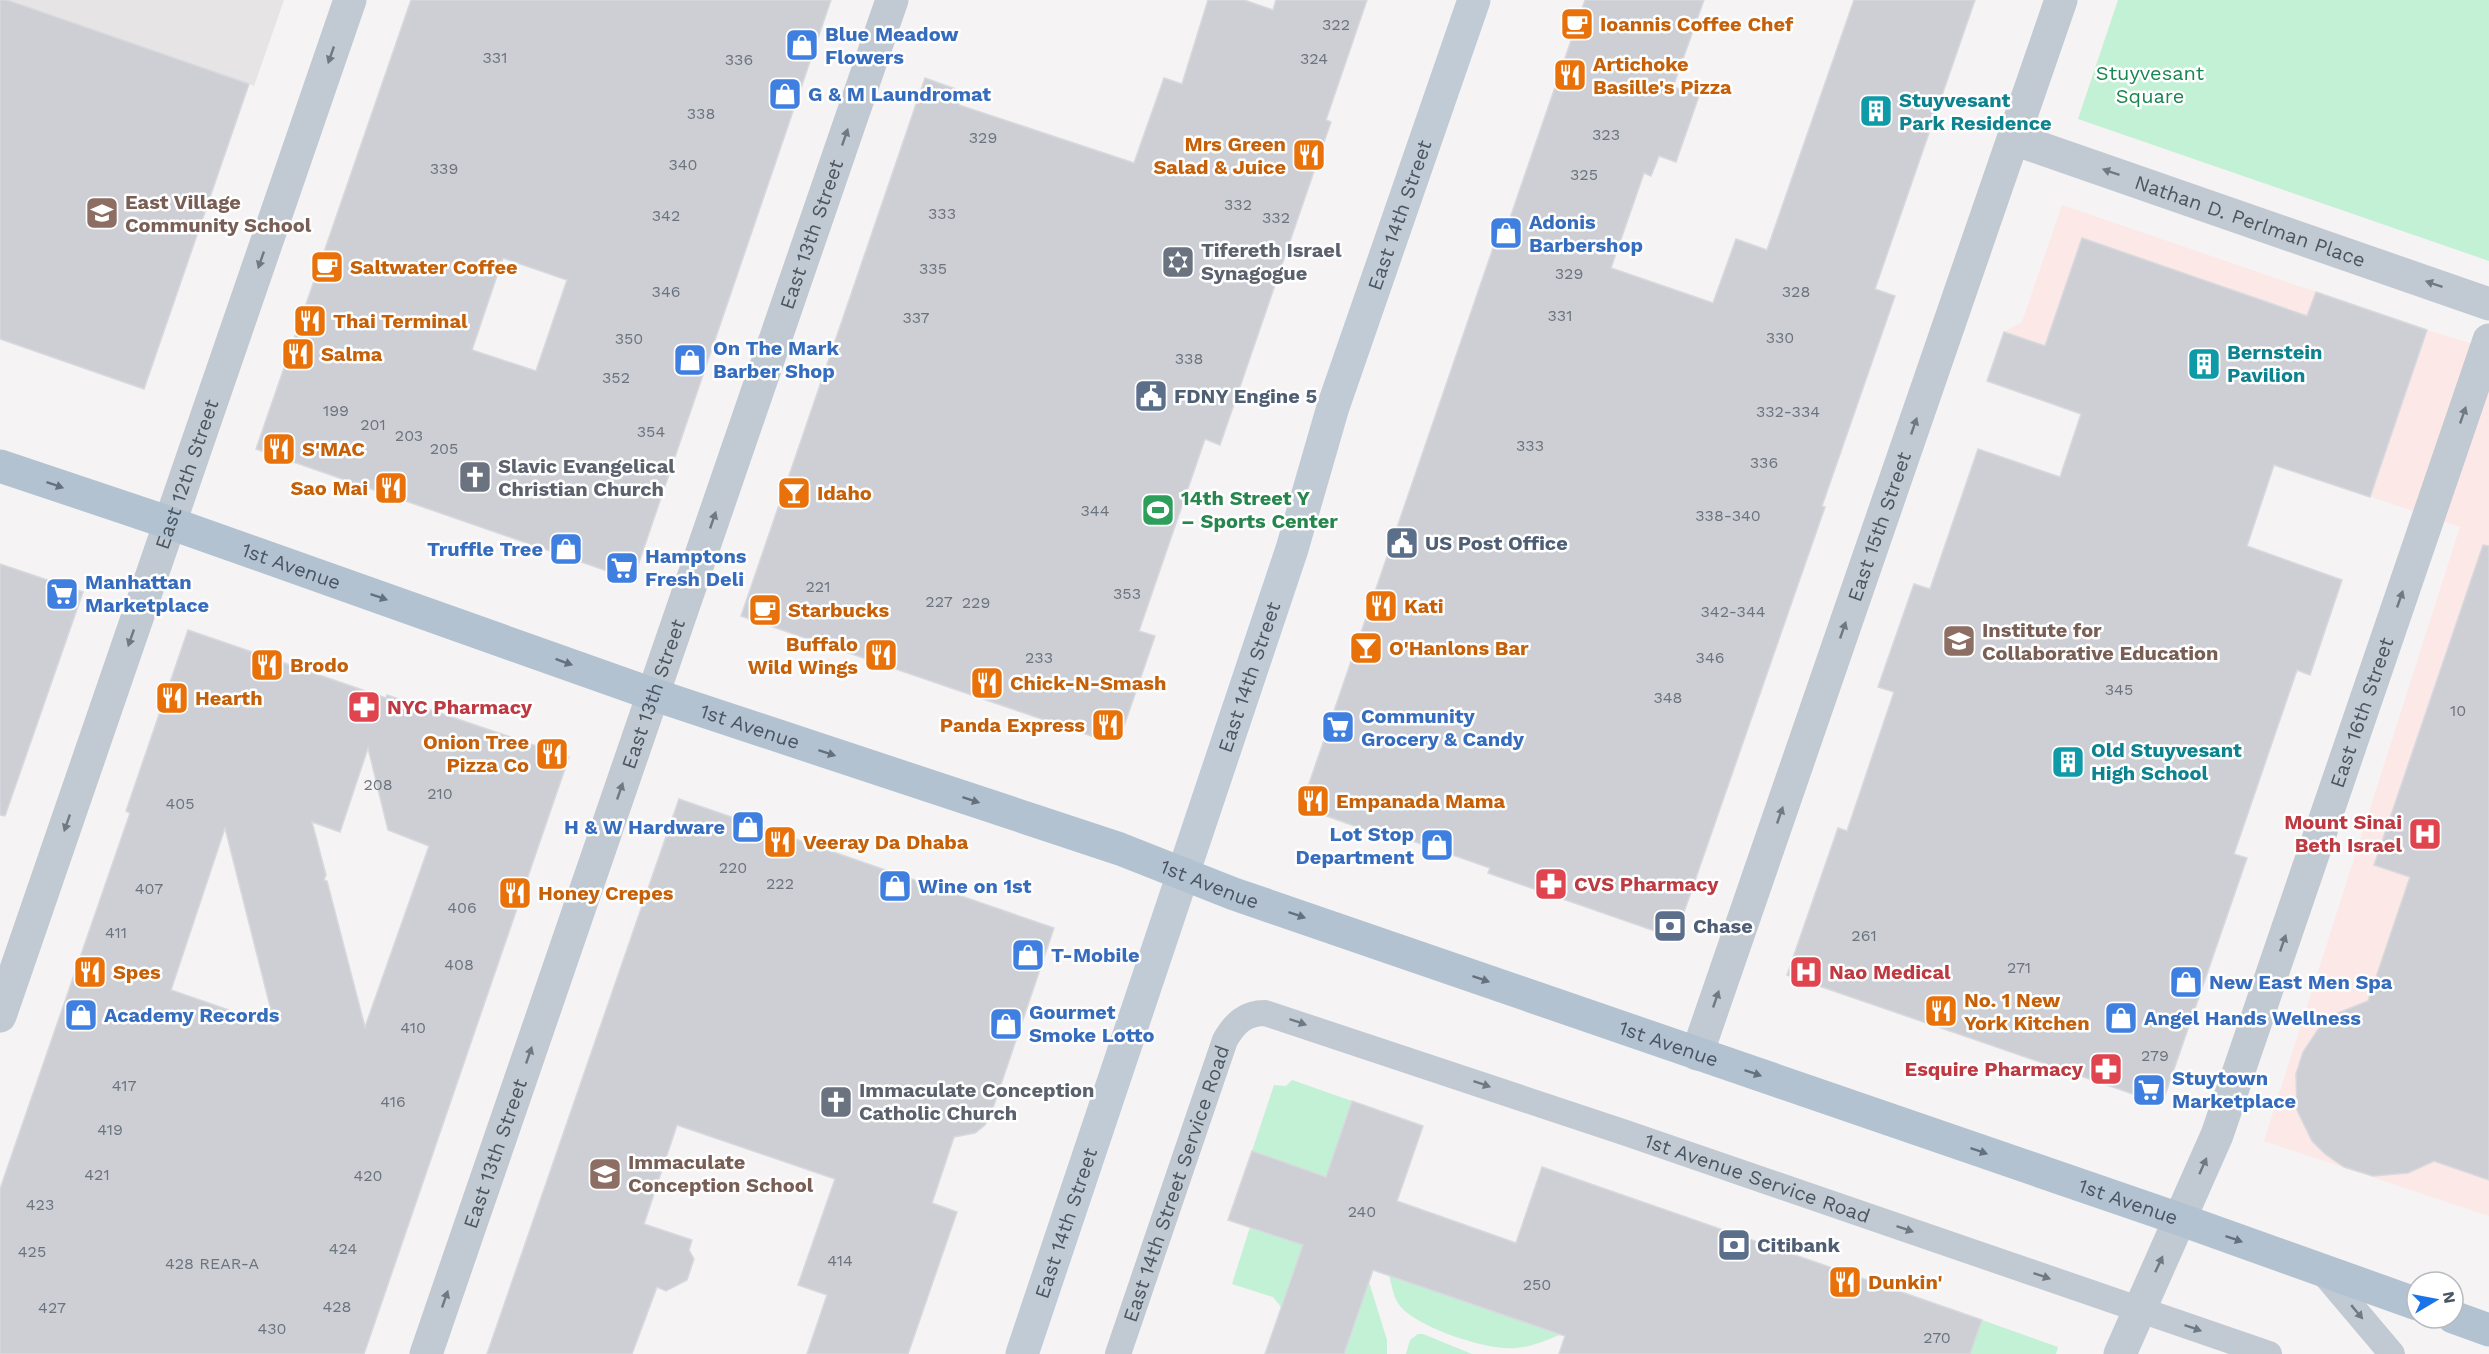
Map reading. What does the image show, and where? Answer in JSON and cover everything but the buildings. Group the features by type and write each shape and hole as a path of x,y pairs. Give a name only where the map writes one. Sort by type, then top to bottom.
{"main road":[{"name":"East 14th Street","path":"1026,1350 1117,1079 1182,874 1292,549 1333,407 1474,0"},
{"name":"1st Avenue","path":"0,466 170,523 652,694 1120,849 1182,874 2179,1219 2405,1300"},
{"path":"2465,1321 2489,1330"}],"street":[{"name":"East 12th Street","path":"0,1016 350,0"},
{"name":"East 13th Street","path":"426,1354 892,0"},
{"name":"East 15th Street","path":"1697,1054 2061,0"},
{"name":"Nathan D. Perlman Place","path":"2014,139 2489,304"},
{"name":"East 16th Street","path":"2120,1354 2217,1135 2489,340"}],"lane":[{"name":"1st Avenue Service Road","path":"1242,1019 1254,1013 1277,1015 2270,1354"},
{"name":"East 14th Street Service Road","path":"1118,1354 1225,1040 1242,1019"},
{"path":"2321,1270 2392,1354"}],"shaded area":[{"name":"East Village Community School","path":"0,0 284,0 254,86 249,84 144,389 0,339"},
{"name":"Mount Sinai Beth Israel","path":"2062,205 2427,330 2489,349 2489,1216 2264,1141 2460,527 2033,382 2027,396 1987,381 2004,332 2022,322"}],"green space":[{"name":"Stuyvesant Square","path":"2118,0 2489,0 2489,261 2078,119"},
{"path":"1292,1080 1352,1101 1326,1177 1252,1151 1274,1085 1286,1086"},
{"path":"1250,1227 1303,1245 1281,1307 1273,1297 1232,1284"},
{"path":"1389,1275 1560,1335 1533,1345 1516,1348 1489,1346 1454,1336 1422,1322 1400,1306 1394,1295"},
{"path":"1369,1282 1387,1340 1387,1354 1344,1354"},
{"path":"1982,1320 2058,1347 2056,1354 1970,1354"},
{"path":"1418,1334 1472,1354 1406,1354 1410,1340"}],"place":[{"name":"Ioannis Coffee Chef","path":"1577,24"},
{"name":"Blue Meadow Flowers","path":"802,45"},
{"name":"Artichoke Basille's Pizza","path":"1570,75"},
{"name":"G & M Laundromat","path":"785,94"},
{"name":"Stuyvesant Park Residence","path":"1876,111"},
{"name":"Mrs Green Salad & Juice","path":"1309,155"},
{"name":"East Village Community School","path":"102,213"},
{"name":"Adonis Barbershop","path":"1506,233"},
{"name":"Tifereth Israel Synagogue","path":"1178,262"},
{"name":"Saltwater Coffee","path":"327,267"},
{"name":"Thai Terminal","path":"310,321"},
{"name":"Salma","path":"298,354"},
{"name":"On The Mark Barber Shop","path":"690,360"},
{"name":"Bernstein Pavilion","path":"2204,364"},
{"name":"FDNY Engine 5","path":"1151,396"},
{"name":"S'MAC","path":"279,449"},
{"name":"Slavic Evangelical Christian Church","path":"475,477"},
{"name":"Sao Mai","path":"391,488"},
{"name":"Idaho","path":"794,493"},
{"name":"14th Street Y – Sports Center","path":"1158,510"},
{"name":"US Post Office","path":"1402,543"},
{"name":"Truffle Tree","path":"566,549"},
{"name":"Hamptons Fresh Deli","path":"622,568"},
{"name":"Manhattan Marketplace","path":"62,594"},
{"name":"Kati","path":"1381,606"},
{"name":"Starbucks","path":"765,610"},
{"name":"Institute for Collaborative Education","path":"1959,641"},
{"name":"O'Hanlons Bar","path":"1366,648"},
{"name":"Buffalo Wild Wings","path":"881,655"},
{"name":"Brodo","path":"267,665"},
{"name":"Chick-N-Smash","path":"987,683"},
{"name":"Hearth","path":"172,698"},
{"name":"NYC Pharmacy","path":"364,707"},
{"name":"Panda Express","path":"1108,725"},
{"name":"Community Grocery & Candy","path":"1338,727"},
{"name":"Onion Tree Pizza Co","path":"552,754"},
{"name":"Old Stuyvesant High School","path":"2068,762"},
{"name":"Empanada Mama","path":"1313,801"},
{"name":"H & W Hardware","path":"748,827"},
{"name":"Mount Sinai Beth Israel","path":"2425,834"},
{"name":"Veeray Da Dhaba","path":"780,842"},
{"name":"Lot Stop Department","path":"1437,845"},
{"name":"CVS Pharmacy","path":"1551,884"},
{"name":"Wine on 1st","path":"895,886"},
{"name":"Honey Crepes","path":"515,893"},
{"name":"Chase","path":"1670,926"},
{"name":"T-Mobile","path":"1028,955"},
{"name":"Spes","path":"90,972"},
{"name":"Nao Medical","path":"1806,972"},
{"name":"New East Men Spa","path":"2186,982"},
{"name":"No. 1 New York Kitchen","path":"1941,1011"},
{"name":"Academy Records","path":"81,1015"},
{"name":"Angel Hands Wellness","path":"2121,1018"},
{"name":"Gourmet Smoke Lotto","path":"1006,1024"},
{"name":"Esquire Pharmacy","path":"2106,1069"},
{"name":"Stuytown Marketplace","path":"2149,1090"},
{"name":"Immaculate Conception Catholic Church","path":"836,1102"},
{"name":"Immaculate Conception School","path":"605,1174"},
{"name":"Citibank","path":"1734,1245"},
{"name":"Dunkin'","path":"1845,1282"}]}
